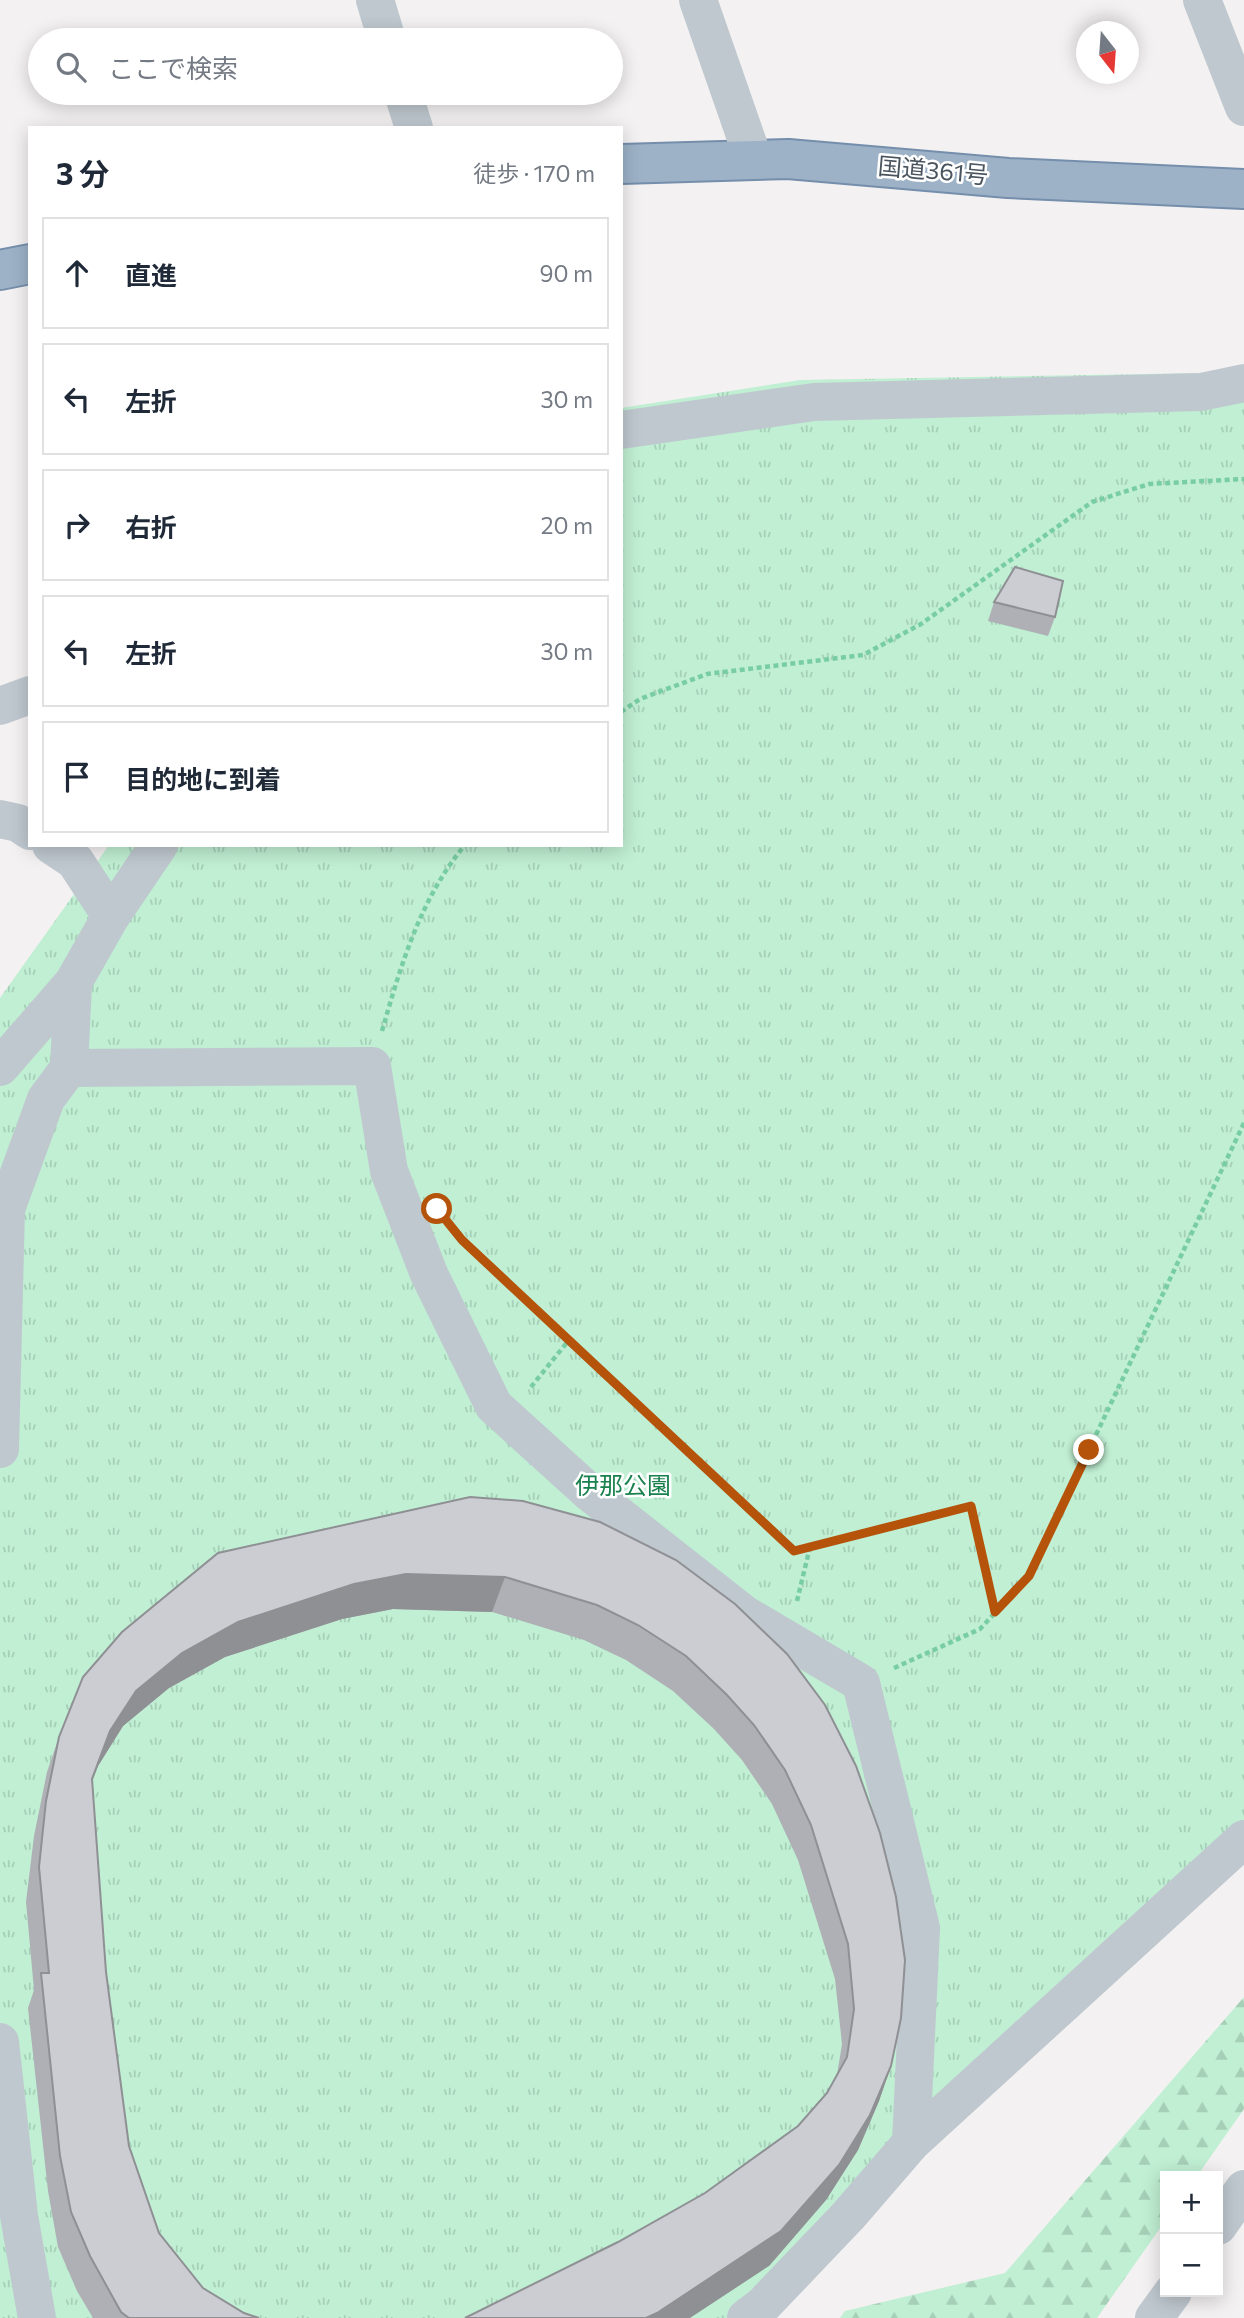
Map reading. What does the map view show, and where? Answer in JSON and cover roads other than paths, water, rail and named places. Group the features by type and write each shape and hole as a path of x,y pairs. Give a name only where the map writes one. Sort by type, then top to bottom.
{"highway":[{"name":"国道361号","path":"623,164 753,158 1008,178 1244,189"},
{"path":"0,270 28,264"}],"street":[{"path":"375,0 383,28"},
{"path":"698,0 753,158"},
{"path":"1202,0 1244,107"},
{"path":"407,105 413,126"},
{"path":"623,430 814,402 1201,391 1244,383"},
{"path":"0,706 28,696"},
{"path":"0,819 18,823 28,830"},
{"path":"54,847 75,861 111,916"},
{"path":"0,1067 72,982 111,916 158,847"},
{"path":"0,1449 6,1209 46,1099 69,1068 72,982"},
{"path":"69,1068 372,1066 389,1171 429,1274 494,1406 589,1492 723,1598 861,1683 920,1928 911,2143"},
{"path":"747,2318 763,2305 848,2216 911,2143 1244,1839"},
{"path":"0,2042 19,2216 37,2318"},
{"path":"1223,2220 1244,2189"},
{"path":"1154,2318 1169,2297"}],"park label":[{"name":"伊那公園","path":"623,1486"}]}
